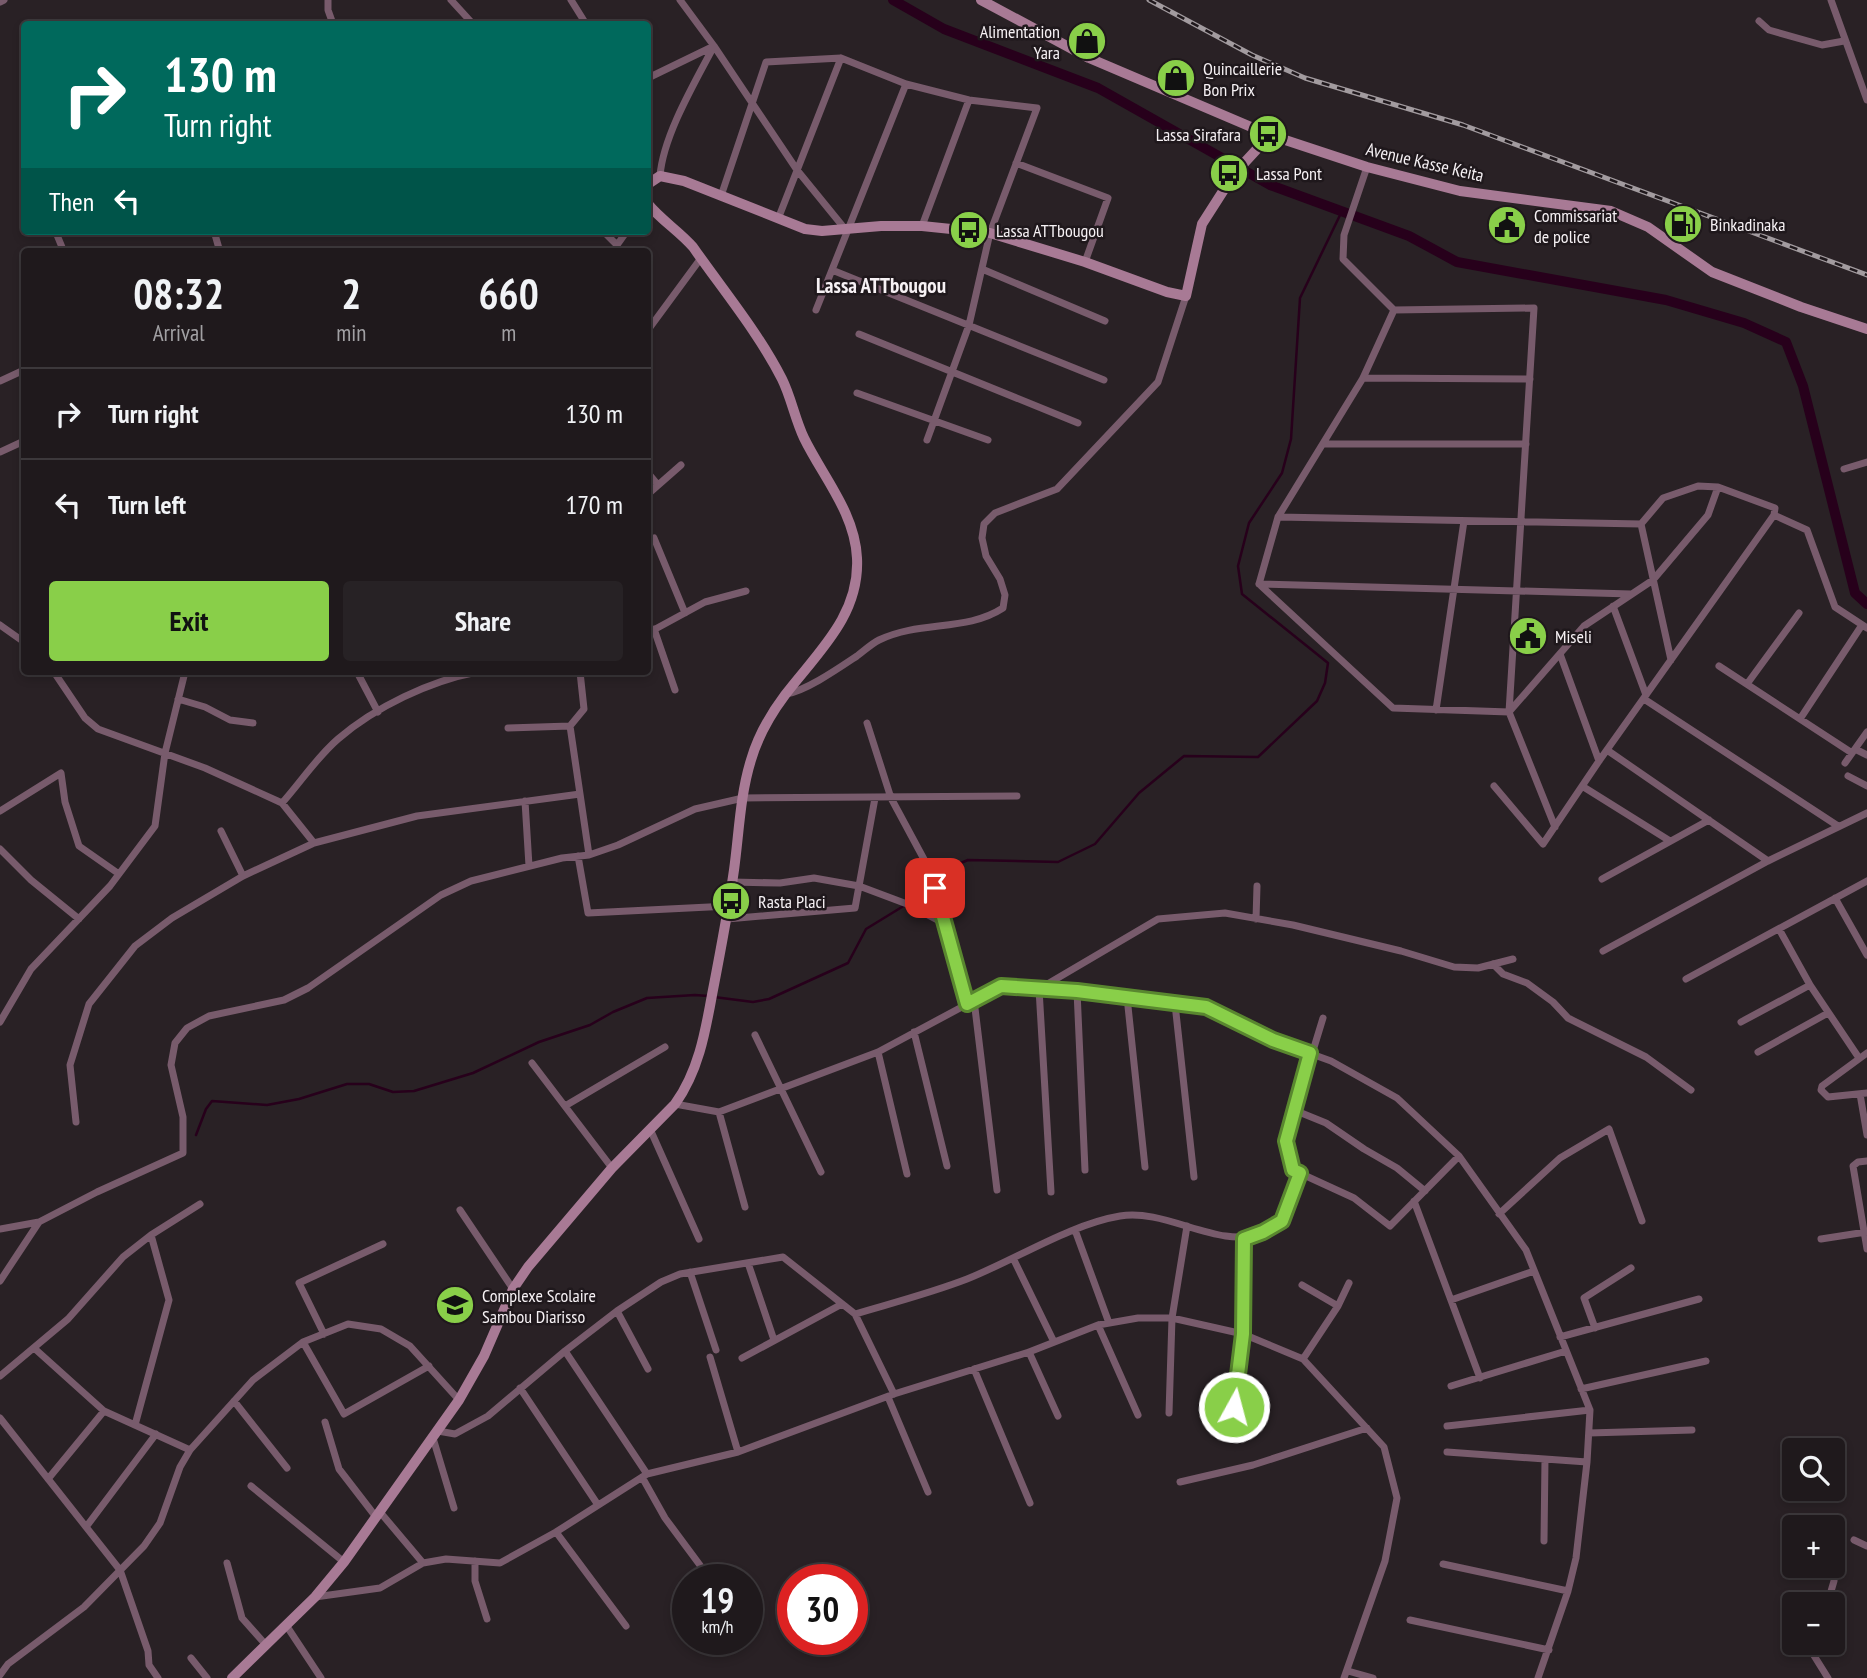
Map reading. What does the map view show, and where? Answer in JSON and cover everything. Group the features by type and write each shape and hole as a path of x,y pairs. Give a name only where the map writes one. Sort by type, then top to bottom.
{"street":[{"path":"328,0 327,10 331,21"},
{"path":"452,0 470,21"},
{"path":"571,0 584,21"},
{"path":"680,0 715,46 797,170 847,229"},
{"name":"Avenue Kasse Keita","path":"981,0 1089,58 1270,135 1367,167 1460,191 1611,211 1648,227 1713,272 1801,307 1867,329"},
{"path":"1831,0 1867,100"},
{"path":"1759,21 1769,30 1822,45 1844,41"},
{"path":"651,77 715,46"},
{"path":"715,46 693,85 652,178 684,181 805,229 822,231 922,226 990,233 1186,296"},
{"path":"778,219 841,58"},
{"path":"721,196 766,62 841,58 906,84 970,100 1037,108 990,233 969,325 927,440"},
{"path":"816,310 906,84"},
{"path":"922,226 970,100"},
{"path":"785,694 793,693 876,641 895,633 989,617 1003,608 1005,595 1000,579 986,555 982,538 985,524 995,513 1057,489 1158,382 1186,296 1202,224 1234,174 1270,135"},
{"path":"1016,163 1108,198 1085,262"},
{"path":"1367,167 1351,208 1344,235 1343,259 1394,310 1534,308 1509,712 1555,827"},
{"path":"232,1678 315,1597 344,1562 459,1400 484,1356 513,1289 528,1267 612,1168 675,1104 694,1073 707,1024 727,919 750,763 759,737 785,694 827,645 844,618 852,598 857,558 853,535 839,497 804,438 783,381 764,348 701,258 683,235 651,208"},
{"path":"57,235 62,248"},
{"path":"607,235 617,245"},
{"path":"615,248 624,235"},
{"path":"651,326 701,258"},
{"path":"982,269 1105,321"},
{"path":"832,270 1104,380"},
{"path":"1259,584 1278,517 1363,378 1394,310"},
{"path":"859,334 1078,423"},
{"path":"0,381 21,371"},
{"path":"1363,378 1530,379"},
{"path":"857,393 988,440"},
{"path":"0,452 21,442"},
{"path":"1323,444 1526,444"},
{"path":"1844,470 1867,461"},
{"path":"651,491 681,465"},
{"path":"651,477 658,485"},
{"path":"1494,786 1543,845 1599,761 1774,515 1775,508 1718,487 1698,486 1662,498 1641,524"},
{"path":"1509,712 1584,626 1653,580 1707,515 1718,487"},
{"path":"1774,515 1807,530 1835,607 1865,627 1800,719"},
{"path":"1278,517 1641,524"},
{"path":"1436,710 1464,521"},
{"path":"1641,524 1671,660"},
{"path":"654,538 685,613"},
{"path":"1259,584 1631,594"},
{"path":"1259,584 1392,708 1509,712"},
{"path":"651,629 705,602 746,591"},
{"path":"1613,606 1645,697 1838,827"},
{"path":"1747,684 1799,613"},
{"path":"0,625 21,640"},
{"path":"651,631 675,690"},
{"path":"1560,654 1599,761"},
{"path":"1719,666 1853,751 1867,755"},
{"path":"56,675 85,718 98,729 205,768 282,803 314,843"},
{"path":"0,1022 31,969 119,874 155,827 165,752 184,675"},
{"path":"359,675 378,712"},
{"path":"282,803 338,739 378,712 431,684 466,675"},
{"path":"580,675 584,709 570,726 589,855"},
{"path":"178,699 205,707 230,720 253,723"},
{"path":"867,723 891,798 926,863"},
{"path":"508,728 570,726"},
{"path":"1845,763 1867,732"},
{"path":"1607,750 1768,861"},
{"path":"0,811 61,773 65,802 79,846 119,874"},
{"path":"1848,776 1867,786"},
{"path":"1582,786 1670,841"},
{"path":"76,1122 70,1065 89,1004 135,946 172,918 243,876 314,843 417,816 580,794"},
{"path":"0,1229 39,1222 183,1153 183,1116 171,1065 175,1043 187,1028 209,1016 284,1000 308,988 441,895 471,881 529,866 589,855 618,845 695,809 743,798 1017,796"},
{"path":"727,919 855,908 875,798"},
{"path":"525,801 529,866"},
{"path":"1603,951 1768,861 1867,814"},
{"path":"1602,879 1709,820"},
{"path":"221,831 243,876"},
{"path":"0,849 31,880 79,919"},
{"path":"578,856 588,914 729,906"},
{"path":"732,882 780,883 814,878 859,886 907,904 945,924"},
{"path":"1686,979 1867,881"},
{"path":"1256,919 1257,886"},
{"path":"935,888 970,1002 997,1190"},
{"path":"1835,898 1867,955"},
{"path":"1039,989 1158,919 1225,913 1293,925 1401,951 1454,967 1478,968 1513,959"},
{"path":"1779,929 1810,985 1860,1058"},
{"path":"1493,964 1503,974 1528,983 1569,1018 1646,1057 1691,1090"},
{"path":"1741,1022 1810,985"},
{"path":"675,1104 719,1112 878,1052 1001,986 1077,991 1206,1007 1273,1040 1331,1061 1397,1098 1459,1156 1526,1250 1590,1410 1576,1558 1568,1591 1538,1678"},
{"path":"1039,989 1051,1192"},
{"path":"1077,991 1085,1170"},
{"path":"1127,997 1145,1167"},
{"path":"1175,1004 1194,1177"},
{"path":"1758,1052 1828,1013"},
{"path":"1323,1018 1286,1141 1293,1170 1354,1198 1390,1226 1459,1156"},
{"path":"914,1032 947,1166"},
{"path":"755,1035 821,1172"},
{"path":"565,1106 665,1047"},
{"path":"878,1052 906,1174"},
{"path":"1867,1053 1822,1086 1821,1090 1828,1097 1864,1094 1867,1135"},
{"path":"532,1063 612,1168"},
{"path":"1294,1110 1326,1123 1397,1168 1425,1191"},
{"path":"719,1112 745,1207"},
{"path":"650,1129 699,1239"},
{"path":"1499,1214 1560,1158 1609,1129 1642,1221"},
{"path":"1867,1161 1853,1166 1867,1249"},
{"path":"855,1314 966,1279 1075,1230 1121,1216 1153,1215 1244,1239 1282,1221 1300,1173"},
{"path":"1414,1201 1480,1378"},
{"path":"0,1376 68,1319 123,1257 151,1235 200,1204"},
{"path":"460,1210 513,1289"},
{"path":"0,1282 39,1222"},
{"path":"1169,1413 1172,1318 1187,1226"},
{"path":"1075,1230 1109,1323"},
{"path":"1821,1239 1865,1232"},
{"path":"135,1425 169,1300 151,1235"},
{"path":"1234,1407 1243,1334 1244,1239"},
{"path":"324,1334 299,1283 383,1244"},
{"path":"436,1434 455,1434 488,1416 565,1351 617,1311 661,1282 690,1272 783,1257 855,1314 891,1396 928,1492"},
{"path":"1013,1258 1054,1342"},
{"path":"748,1263 775,1340"},
{"path":"1595,1328 1584,1298 1630,1268"},
{"path":"1451,1300 1534,1271"},
{"path":"690,1272 716,1350"},
{"path":"1303,1359 1338,1306 1349,1283"},
{"path":"1301,1285 1338,1306"},
{"path":"1560,1337 1699,1299"},
{"path":"742,1358 842,1304"},
{"path":"617,1311 648,1369"},
{"path":"315,1597 380,1588 423,1563 446,1559 500,1563 556,1532 644,1475 738,1452 891,1396 1029,1352 1098,1325 1138,1318 1172,1318 1243,1334 1303,1359 1384,1447 1397,1497 1385,1561 1346,1675 1373,1678"},
{"path":"0,1675 8,1664 84,1608 144,1546 160,1523 180,1467 190,1450 253,1380 303,1342 348,1324 382,1329 410,1346 459,1400"},
{"path":"1098,1325 1138,1415"},
{"path":"303,1342 344,1414 429,1366"},
{"path":"34,1348 104,1411 190,1450"},
{"path":"565,1351 644,1475 665,1518 699,1564"},
{"path":"1451,1387 1566,1351"},
{"path":"1029,1352 1058,1416"},
{"path":"710,1357 738,1452"},
{"path":"1581,1389 1706,1361"},
{"path":"974,1369 1030,1503"},
{"path":"520,1388 598,1505"},
{"path":"234,1401 287,1468"},
{"path":"1447,1426 1590,1410"},
{"path":"48,1479 104,1411"},
{"path":"0,1418 120,1570 148,1651 149,1665 158,1678"},
{"path":"325,1422 339,1469 423,1563"},
{"path":"1180,1482 1253,1465 1367,1428"},
{"path":"1589,1433 1692,1430"},
{"path":"86,1527 156,1434"},
{"path":"436,1434 454,1508"},
{"path":"1447,1452 1587,1462"},
{"path":"1544,1541 1545,1459"},
{"path":"251,1486 344,1562"},
{"path":"556,1532 626,1626"},
{"path":"1854,1540 1867,1546"},
{"path":"475,1561 475,1581 487,1619"},
{"path":"227,1563 242,1618 266,1645"},
{"path":"1443,1564 1568,1591"},
{"path":"1830,1592 1833,1581"},
{"path":"1410,1620 1549,1650"},
{"path":"286,1625 321,1678"},
{"path":"1814,1655 1828,1678"},
{"path":"191,1658 207,1678"}],"waterway":[{"path":"893,0 944,29 1098,88 1270,185 1409,236 1457,262 1666,300 1744,323 1786,342 1803,386 1855,593 1867,604"},
{"path":"714,997 753,1002 769,999 848,963 866,929 915,899 934,874 968,860 1058,862 1095,844 1139,793 1184,756 1258,757 1317,701 1325,683 1328,663 1242,594 1238,566 1249,523 1282,473 1291,439 1300,298 1342,211"},
{"path":"196,1135 212,1101 267,1105 299,1099 347,1084 369,1084 393,1092 414,1091 473,1073 539,1042 590,1025 647,998 708,996"}],"railway":[{"path":"1149,0 1252,55 1305,78 1463,125 1867,275"}],"place":[{"name":"Alimentation Yara","path":"1087,41"},
{"name":"Quincaillerie Bon Prix","path":"1176,78"},
{"name":"Lassa Sirafara","path":"1268,134"},
{"name":"Lassa Pont","path":"1229,173"},
{"name":"Binkadinaka","path":"1683,224"},
{"name":"Commissariat de police","path":"1507,225"},
{"name":"Lassa ATTbougou","path":"969,230"},
{"name":"Miseli","path":"1528,636"},
{"name":"Rasta Placi","path":"731,901"},
{"name":"Complexe Scolaire Sambou Diarisso","path":"455,1305"}],"district":[{"name":"Lassa ATTbougou","path":"881,285"}],"route":[{"path":"935,888 967,1004 1001,986 1077,991 1206,1007 1273,1040 1310,1053 1286,1141 1293,1170 1300,1173 1282,1221 1244,1239 1243,1334 1234,1407"}]}
